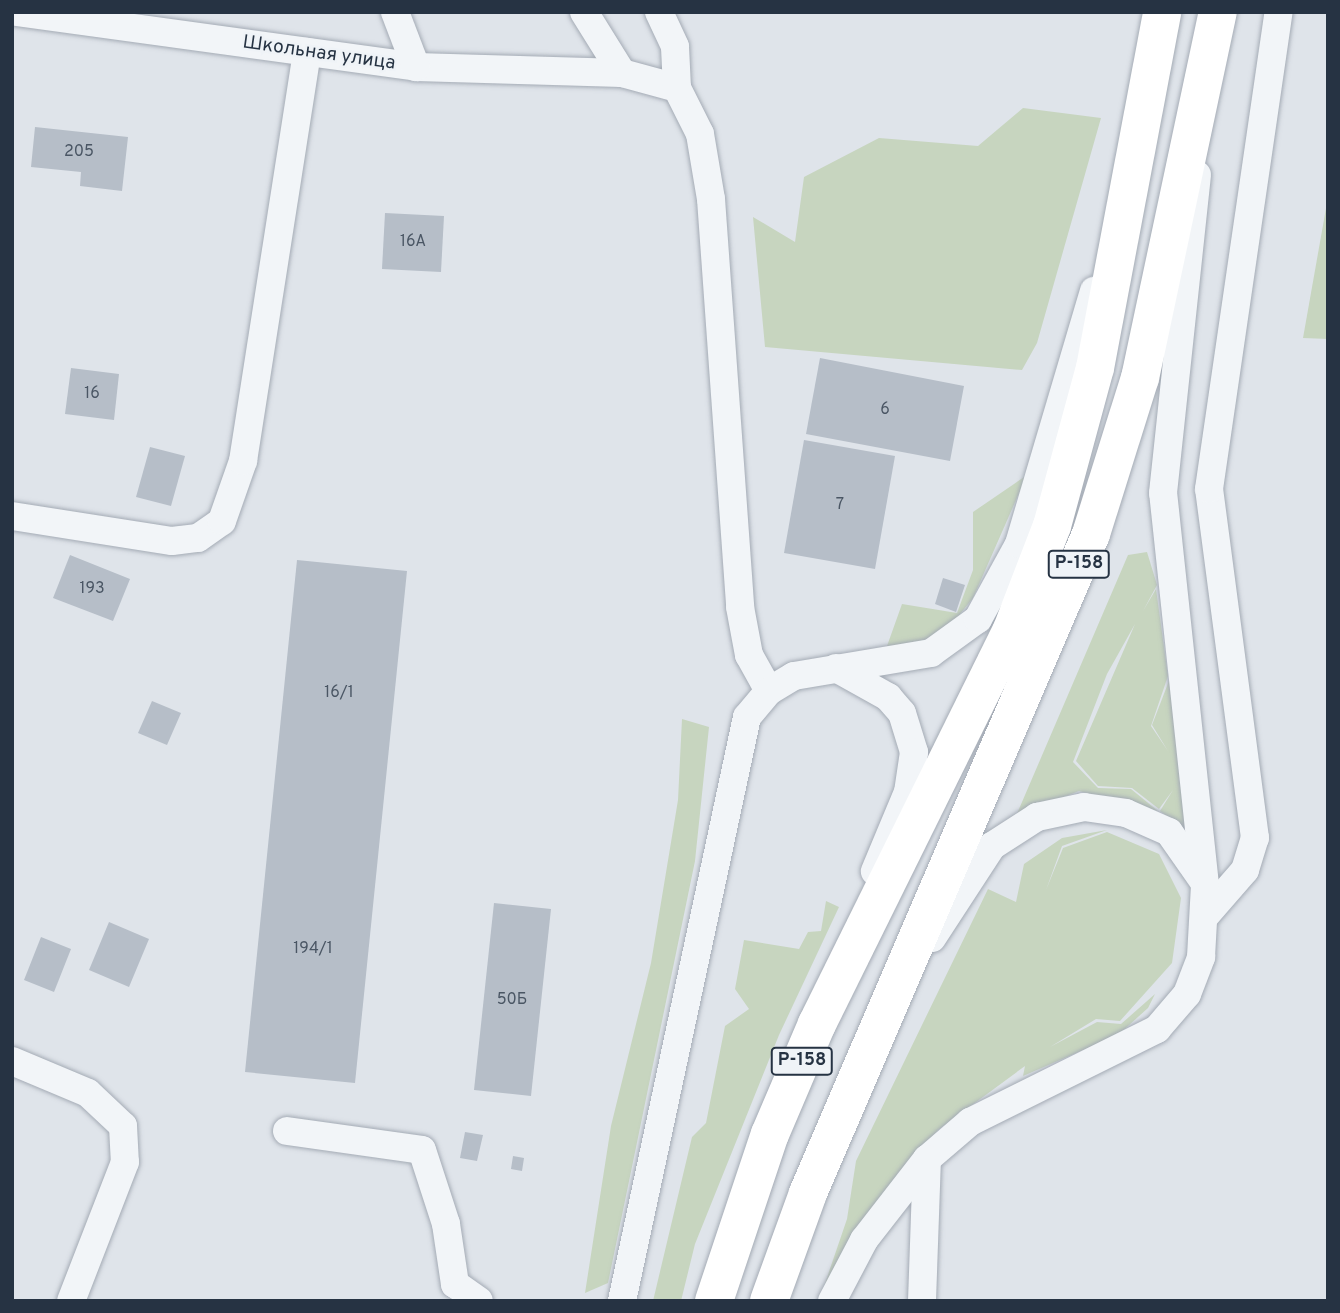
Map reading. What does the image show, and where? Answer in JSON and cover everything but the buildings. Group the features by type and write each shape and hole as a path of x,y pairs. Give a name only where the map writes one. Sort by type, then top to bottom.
{"highway":[{"name":"Р-158","path":"714,1301 771,1133 817,1024 1011,632 1052,526 1095,368 1140,152 1162,12"},
{"name":"Р-158","path":"769,1301 808,1193 1091,534 1140,378 1200,115 1218,12"}],"street":[{"name":"Школьная улица","path":"18,12 416,67 622,73 677,88"},
{"path":"395,12 416,67"},
{"path":"584,12 622,73"},
{"path":"659,12 675,47 677,88 700,134 711,199 740,607 748,655 769,691"},
{"path":"1205,916 1245,870 1255,838 1209,489 1279,12"},
{"path":"12,516 172,541 198,538 222,521 243,461 307,52"},
{"path":"832,1301 864,1240 927,1159 970,1122 1157,1029 1187,994 1201,957 1205,885 1163,493 1173,371 1193,247 1200,115"},
{"path":"622,1301 736,750 747,717 769,691 794,676 931,653 978,619 1002,584 1140,152"},
{"path":"817,1024 913,772 902,713 888,697 836,668"},
{"path":"896,992 992,846 1037,817 1084,807 1126,813 1169,832 1205,885"},
{"path":"12,1061 88,1093 123,1126 125,1162 71,1301"},
{"path":"287,1131 422,1150 446,1224 455,1284 480,1301"},
{"path":"922,1301 927,1159"}],"green space":[{"path":"1023,108 1101,118 1037,343 1022,370 765,347 753,217 795,242 804,177 879,138 978,146"},
{"path":"1328,197 1328,339 1303,338"},
{"path":"1027,475 973,598 956,619 927,640 902,649 887,646 902,604 957,613 973,570 973,512"},
{"path":"1147,552 1157,585 1143,611 1156,589 1168,676 1151,726 1168,751 1152,725 1172,673 1193,835 1160,811 1173,790 1159,809 1132,788 1098,786 1076,761 1135,624 1107,674 1073,762 1098,788 1131,789 1158,811 1079,791 1016,816 1128,555"},
{"path":"682,719 709,727 695,861 608,1283 585,1293 611,1126 651,963 678,800"},
{"path":"1107,830 1062,846 1046,890 1063,848 1107,832 1159,854 1181,898 1172,963 1120,1021 1096,1019 1050,1047 1097,1022 1121,1024 1155,994 1148,1008 1118,1035 1023,1076 1025,1066 938,1130 898,1175 819,1301 847,1219 856,1161 988,889 1016,902 1024,864 1062,838"},
{"path":"826,901 839,907 779,1035 695,1244 681,1301 653,1301 692,1137 706,1123 725,1026 749,1009 735,989 744,940 799,949 808,932 821,931"}]}
